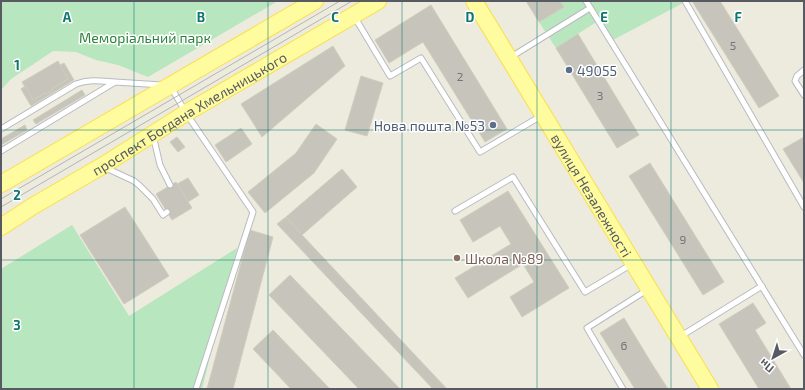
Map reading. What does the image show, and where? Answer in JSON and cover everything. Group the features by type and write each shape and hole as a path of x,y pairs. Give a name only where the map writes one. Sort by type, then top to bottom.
{"main road":[{"path":"1,184 315,1"},
{"name":"проспект Богдана Хмельницького","path":"1,227 32,206 102,166 186,113 378,1"},
{"name":"вулиця Незалежності","path":"474,1 633,263 650,288 710,389"}],"lane":[{"path":"586,1 804,355"},
{"path":"685,1 804,207"},
{"path":"509,59 590,8"},
{"path":"354,15 390,76 421,58 480,152 543,116"},
{"path":"804,70 797,76 795,81 804,95"},
{"path":"1,129 76,84 84,81 93,80 170,85 186,113 253,212 196,389"},
{"path":"1,151 115,82"},
{"path":"153,134 160,165 170,186"},
{"path":"102,166 134,181 153,199 162,215 167,212"},
{"path":"455,211 513,177 585,292 633,263"},
{"path":"679,337 762,286"},
{"path":"623,389 587,328 650,288"}],"green space":[{"name":"Меморіальний парк","path":"1,1 278,1 148,77 118,65 96,60 76,52 53,51 11,79 1,90"},
{"path":"560,1 685,2 611,41 598,21 556,48 539,22 564,7"},
{"path":"72,225 129,316 237,248 202,389 1,389 1,269"}],"building":[{"path":"526,1 560,1 564,7 539,22"},
{"path":"692,1 720,1 779,96 759,108"},
{"path":"431,5 507,129 485,142 423,42 389,63 375,40"},
{"path":"578,34 639,135 617,148 556,48"},
{"path":"333,46 345,66 262,137 241,104"},
{"path":"58,61 68,79 53,88 52,91 47,94 45,93 33,100 22,82"},
{"path":"64,63 74,80 31,106 21,89 25,86 33,100 52,91 53,88 68,79 60,65"},
{"path":"361,76 383,83 367,136 345,130"},
{"path":"82,90 85,95 36,124 33,120"},
{"path":"316,124 337,139 314,173 265,213 248,192 296,153"},
{"path":"25,125 27,130 1,145 1,139"},
{"path":"241,128 252,144 226,162 215,145"},
{"path":"177,137 185,147 178,152 170,142"},
{"path":"804,137 804,183 783,149"},
{"path":"650,163 724,282 703,295 629,176"},
{"path":"342,169 357,187 302,235 286,217"},
{"path":"188,178 199,195 188,202 177,184"},
{"path":"176,182 192,208 172,220 156,194"},
{"path":"508,191 569,288 522,317 510,297 534,282 523,264 468,298 455,278 511,244 500,226 473,242 460,220"},
{"path":"125,207 169,276 124,304 80,235"},
{"path":"286,217 447,389 433,389 277,224"},
{"path":"250,230 273,237 233,389 207,389"},
{"path":"290,275 400,389 359,389 269,295"},
{"path":"753,303 766,323 755,330 791,389 759,389 719,324"},
{"path":"624,318 668,389 635,389 600,333"},
{"path":"273,330 330,389 291,389 253,349"}],"tram line":[{"path":"1,199 340,1"},
{"path":"1,207 352,1"}],"place":[{"name":"49055","path":"569,70"},
{"name":"Нова пошта №53","path":"493,125"},
{"name":"Школа №89","path":"457,258"}]}
